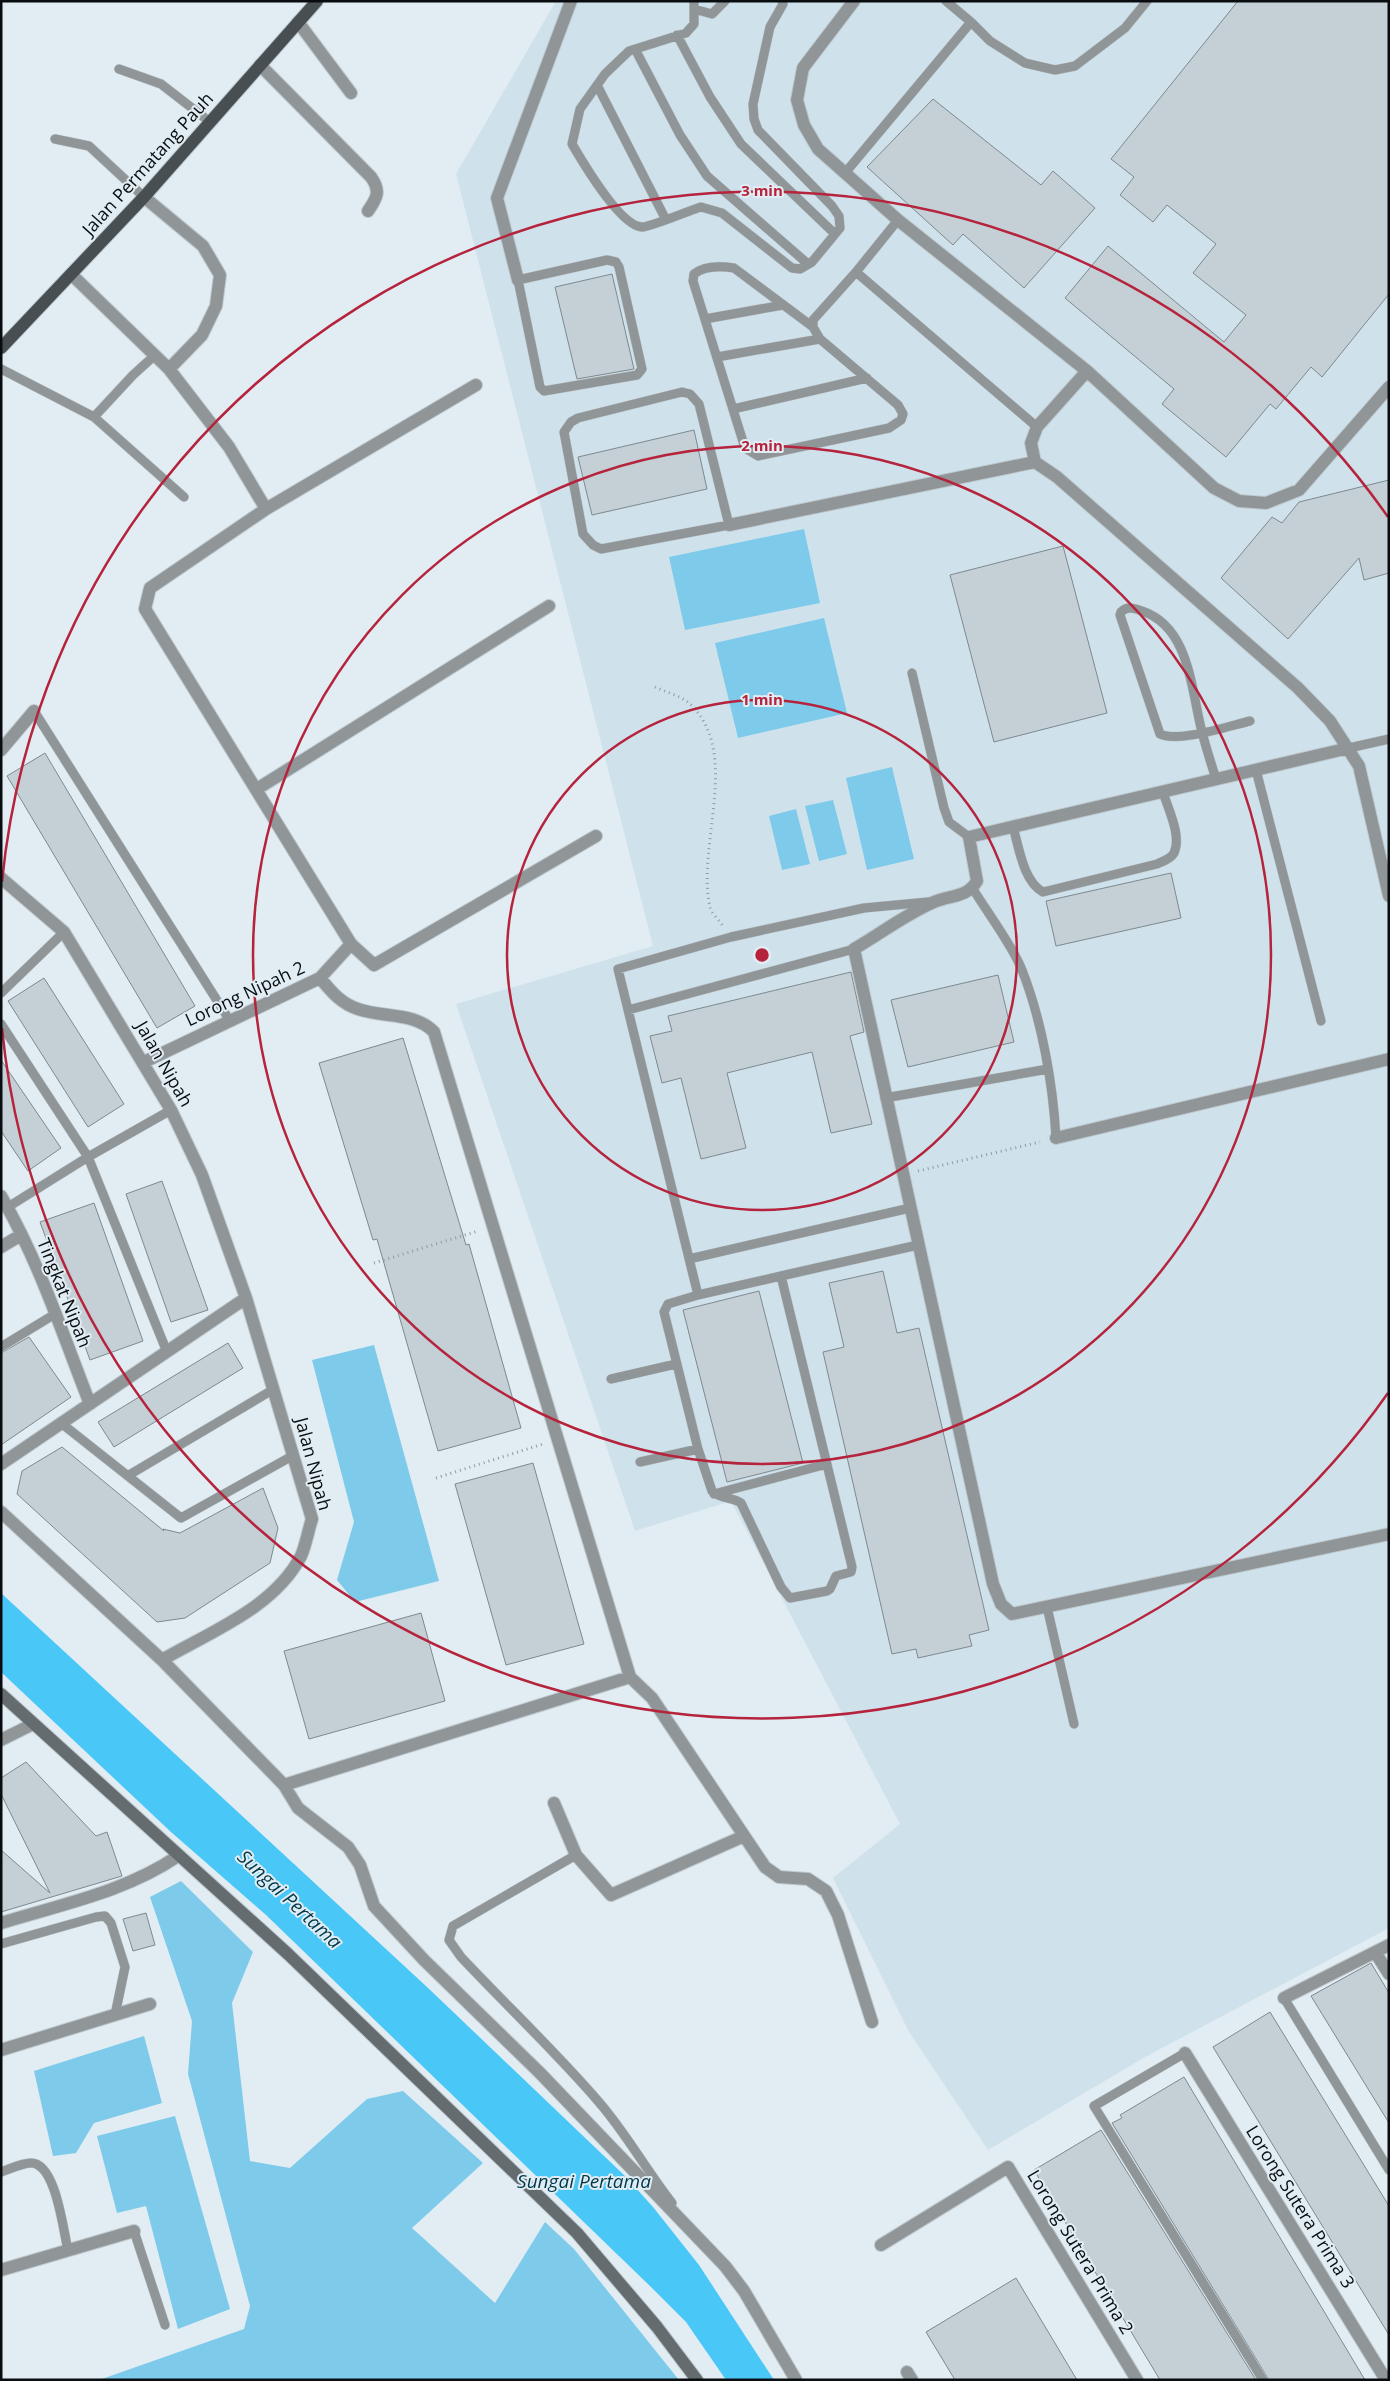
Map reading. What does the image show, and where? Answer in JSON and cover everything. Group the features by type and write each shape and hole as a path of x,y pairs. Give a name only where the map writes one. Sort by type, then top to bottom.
{"main road":[{"name":"Jalan Permatang Pauh","path":"1,348 144,197 317,1"}],"street":[{"path":"518,280 497,198 571,1"},
{"path":"854,1 803,68 797,100 804,125 818,149 898,220 1087,371 1214,488 1239,502 1266,503 1299,490 1389,387"},
{"path":"298,22 352,93"},
{"path":"260,65 371,177 377,186 378,197 368,211"},
{"path":"144,197 203,246 220,275 216,306 202,335 169,369"},
{"path":"71,274 169,369 229,447 266,509"},
{"path":"1087,371 1037,427 1031,443 1035,462 1057,478 1298,688 1330,721 1359,766 1389,896"},
{"path":"476,385 266,509 150,588 145,609 351,944 374,965 596,836"},
{"path":"729,525 1035,462"},
{"path":"257,789 549,606"},
{"path":"1,750 34,711"},
{"path":"1349,748 969,837 977,881 973,889 964,894 934,902 854,950 993,1584 1000,1604 1012,1614 1389,1534"},
{"name":"Jalan Nipah","path":"1,878 64,932 172,1110 202,1175 246,1298 312,1519 301,1555 279,1587 248,1611 162,1660"},
{"name":"Lorong Nipah 2","path":"144,1062 320,978 351,944"},
{"path":"320,978 336,998 358,1009 413,1019 425,1023 434,1032 495,1226 630,1677 652,1698 765,1867 779,1876 808,1879 826,1891 838,1915 872,2022"},
{"path":"1056,1138 1389,1059"},
{"name":"Tingkat Nipah","path":"4,1202 21,1235 55,1314 90,1404"},
{"path":"1,1247 21,1235"},
{"path":"1,1464 246,1298"},
{"path":"1,1512 162,1660 284,1785 298,1808 348,1847 360,1865 374,1906 424,1960 540,2073 702,2242 744,2291 796,2380"},
{"path":"284,1785 630,1677"},
{"path":"1,1694 288,1954 577,2234 657,2327 697,2380"},
{"path":"1,1740 32,1724"},
{"path":"554,1803 576,1855 611,1895 744,1836"},
{"path":"1,1923 128,1884 156,1871 178,1856"},
{"path":"1284,1998 1389,1945"},
{"path":"1375,1952 1389,1974"},
{"path":"1,2050 150,2004"},
{"name":"Lorong Sutera Prima 3","path":"1185,2053 1386,2380"},
{"name":"Lorong Sutera Prima 2","path":"881,2245 1008,2168 1137,2380"},
{"path":"1,2270 134,2231"}],"lane":[{"path":"724,1 712,14 694,5 694,24 686,33 635,49 623,57 597,85 580,109 572,144 586,169 630,222 642,227 701,207 710,208 722,212 792,268 800,269 808,264 840,228 839,216 832,206 758,130 754,119 753,104 770,27 783,4 782,1"},
{"path":"946,1 990,41 1025,63 1055,70 1075,66 1125,28 1148,1"},
{"path":"845,173 971,22"},
{"path":"677,35 710,97 741,144 835,234"},
{"path":"635,49 680,135 707,176 808,264"},
{"path":"119,69 161,84 210,122"},
{"path":"597,85 666,218"},
{"path":"55,139 89,146 144,197"},
{"path":"813,327 813,320 856,272 898,220"},
{"path":"607,260 616,262 619,267 632,323 642,369 641,372 638,375 547,393 544,391 540,387 518,280 607,260"},
{"path":"725,266 734,268 783,305 813,327 820,339 898,405 903,414 901,420 888,428 758,456 750,453 745,448 693,281 694,274 700,269 725,266"},
{"path":"856,272 1037,427"},
{"path":"705,319 783,305"},
{"path":"717,357 820,339"},
{"path":"94,417 154,356"},
{"path":"1,369 94,417 184,497"},
{"path":"733,409 867,378"},
{"path":"682,392 690,394 699,404 729,525 601,549 583,534 564,432 578,418 682,392"},
{"path":"1216,779 1202,732 1188,666 1178,645 1163,622 1144,611 1133,608 1124,609 1120,615 1160,734 1167,737 1202,732 1250,721"},
{"path":"912,673 944,808 949,822 969,837"},
{"path":"34,711 230,1021"},
{"path":"1349,748 1389,739"},
{"path":"1256,770 1321,1021"},
{"path":"1013,827 1028,876 1035,888 1042,892 1157,864 1174,854 1176,839 1163,792"},
{"path":"973,889 1022,969 1048,1069 1056,1138"},
{"path":"698,1295 618,969 731,937 864,908 934,902"},
{"path":"1,993 64,932"},
{"path":"628,1010 854,950"},
{"path":"1,1024 88,1157 167,1352"},
{"path":"885,1098 1048,1069"},
{"path":"4,1202 172,1110"},
{"path":"689,1259 910,1208"},
{"path":"714,1494 698,1449 676,1364 665,1307 698,1295 918,1245"},
{"path":"714,1494 741,1503 781,1587 790,1598 827,1592 836,1576 851,1572 852,1566 782,1276"},
{"path":"1,1347 55,1314"},
{"path":"611,1380 676,1364"},
{"path":"129,1475 274,1390"},
{"path":"61,1423 181,1518 294,1455"},
{"path":"640,1462 698,1449"},
{"path":"714,1494 827,1464"},
{"path":"1047,1607 1074,1724"},
{"path":"576,1855 453,1926 449,1940 461,1958 598,2100 632,2143 654,2180 702,2242"},
{"path":"1,1944 96,1916 105,1916 111,1923 125,1967 115,2015"},
{"path":"1284,1998 1389,2170"},
{"path":"1185,2053 1094,2106 1263,2380"},
{"path":"1,2172 32,2163 44,2168 52,2180 68,2250"},
{"path":"134,2231 165,2325"}],"path":[{"path":"655,687 689,703 708,728 716,764 708,866 710,909 731,937"},
{"path":"902,1174 1056,1138"},
{"path":"374,1263 495,1226"},
{"path":"436,1478 558,1439"}],"shaded area":[{"path":"556,1 1389,1 1389,1928 1145,2057 988,2150 909,2032 833,1878 900,1824 731,1501 635,1531 456,1004 653,946 456,174"},
{"path":"804,529 820,603 685,630 669,557"},
{"path":"824,618 847,713 738,738 715,643"},
{"path":"892,767 914,859 867,870 846,778"},
{"path":"833,800 847,854 819,861 805,806"},
{"path":"796,809 810,864 782,870 769,816"},
{"path":"374,1345 439,1581 355,1602 337,1580 354,1522 312,1360"},
{"path":"181,1881 253,1952 232,2003 250,2161 290,2168 367,2099 403,2091 483,2163 412,2228 495,2303 545,2222 574,2249 679,2380 99,2380 244,2329 250,2306 188,2074 192,2021 150,1897"},
{"path":"144,2036 162,2103 94,2123 76,2153 53,2156 34,2071"},
{"path":"175,2116 230,2309 178,2329 146,2206 117,2213 97,2136"}],"water":[{"name":"Sungai Pertama","path":"1,1593 427,1987 625,2176 653,2207 699,2265 774,2380 726,2380 686,2322 651,2287 265,1914 171,1832 1,1672"}],"building":[{"path":"1238,1 1389,1 1389,294 1322,377 1311,367 1276,409 1270,404 1226,457 1162,404 1174,389 1065,298 1108,246 1224,342 1246,315 1193,273 1216,244 1167,205 1153,222 1120,195 1134,177 1111,159"},
{"path":"933,99 1041,185 1053,171 1095,208 1024,288 963,234 953,245 867,167"},
{"path":"612,274 634,369 577,379 555,287"},
{"path":"694,430 707,489 592,515 578,457"},
{"path":"1389,480 1389,573 1364,580 1359,558 1288,639 1221,578 1272,517 1282,523 1299,502"},
{"path":"1063,546 1107,713 994,742 950,575"},
{"path":"45,753 195,1006 157,1028 7,776"},
{"path":"1171,873 1181,918 1056,946 1046,901"},
{"path":"851,972 864,1032 850,1036 872,1124 831,1133 812,1052 727,1073 746,1148 701,1159 681,1078 662,1083 650,1036 672,1031 668,1016"},
{"path":"998,975 1014,1042 908,1067 891,1000"},
{"path":"44,978 124,1104 88,1127 8,1001"},
{"path":"403,1038 466,1245 469,1244 521,1428 438,1451 377,1239 373,1240 319,1063"},
{"path":"1,1060 61,1148 28,1171 1,1131"},
{"path":"162,1181 208,1310 171,1322 126,1194"},
{"path":"94,1203 143,1341 90,1360 40,1222"},
{"path":"883,1271 897,1333 919,1328 989,1630 969,1635 972,1646 918,1658 916,1649 892,1654 823,1352 844,1347 829,1283"},
{"path":"759,1291 803,1463 727,1482 683,1310"},
{"path":"29,1337 71,1397 1,1445 1,1353"},
{"path":"228,1343 243,1368 114,1447 98,1422"},
{"path":"62,1447 164,1531 163,1529 180,1533 263,1488 278,1528 270,1563 185,1618 157,1622 17,1494 22,1471"},
{"path":"533,1463 584,1644 506,1665 455,1484"},
{"path":"421,1613 445,1701 309,1739 284,1651"},
{"path":"26,1762 96,1836 107,1832 122,1876 1,1912 1,1850 50,1893 1,1794 1,1778"},
{"path":"146,1913 155,1945 133,1951 123,1919"},
{"path":"1371,1963 1389,1993 1389,2123 1311,1996"},
{"path":"1270,2012 1389,2206 1389,2335 1213,2047"},
{"path":"1184,2077 1365,2380 1269,2380 1112,2123 1122,2118 1120,2115"},
{"path":"1101,2130 1256,2380 1160,2380 1034,2170"},
{"path":"1016,2278 1077,2380 955,2380 926,2332"}]}
